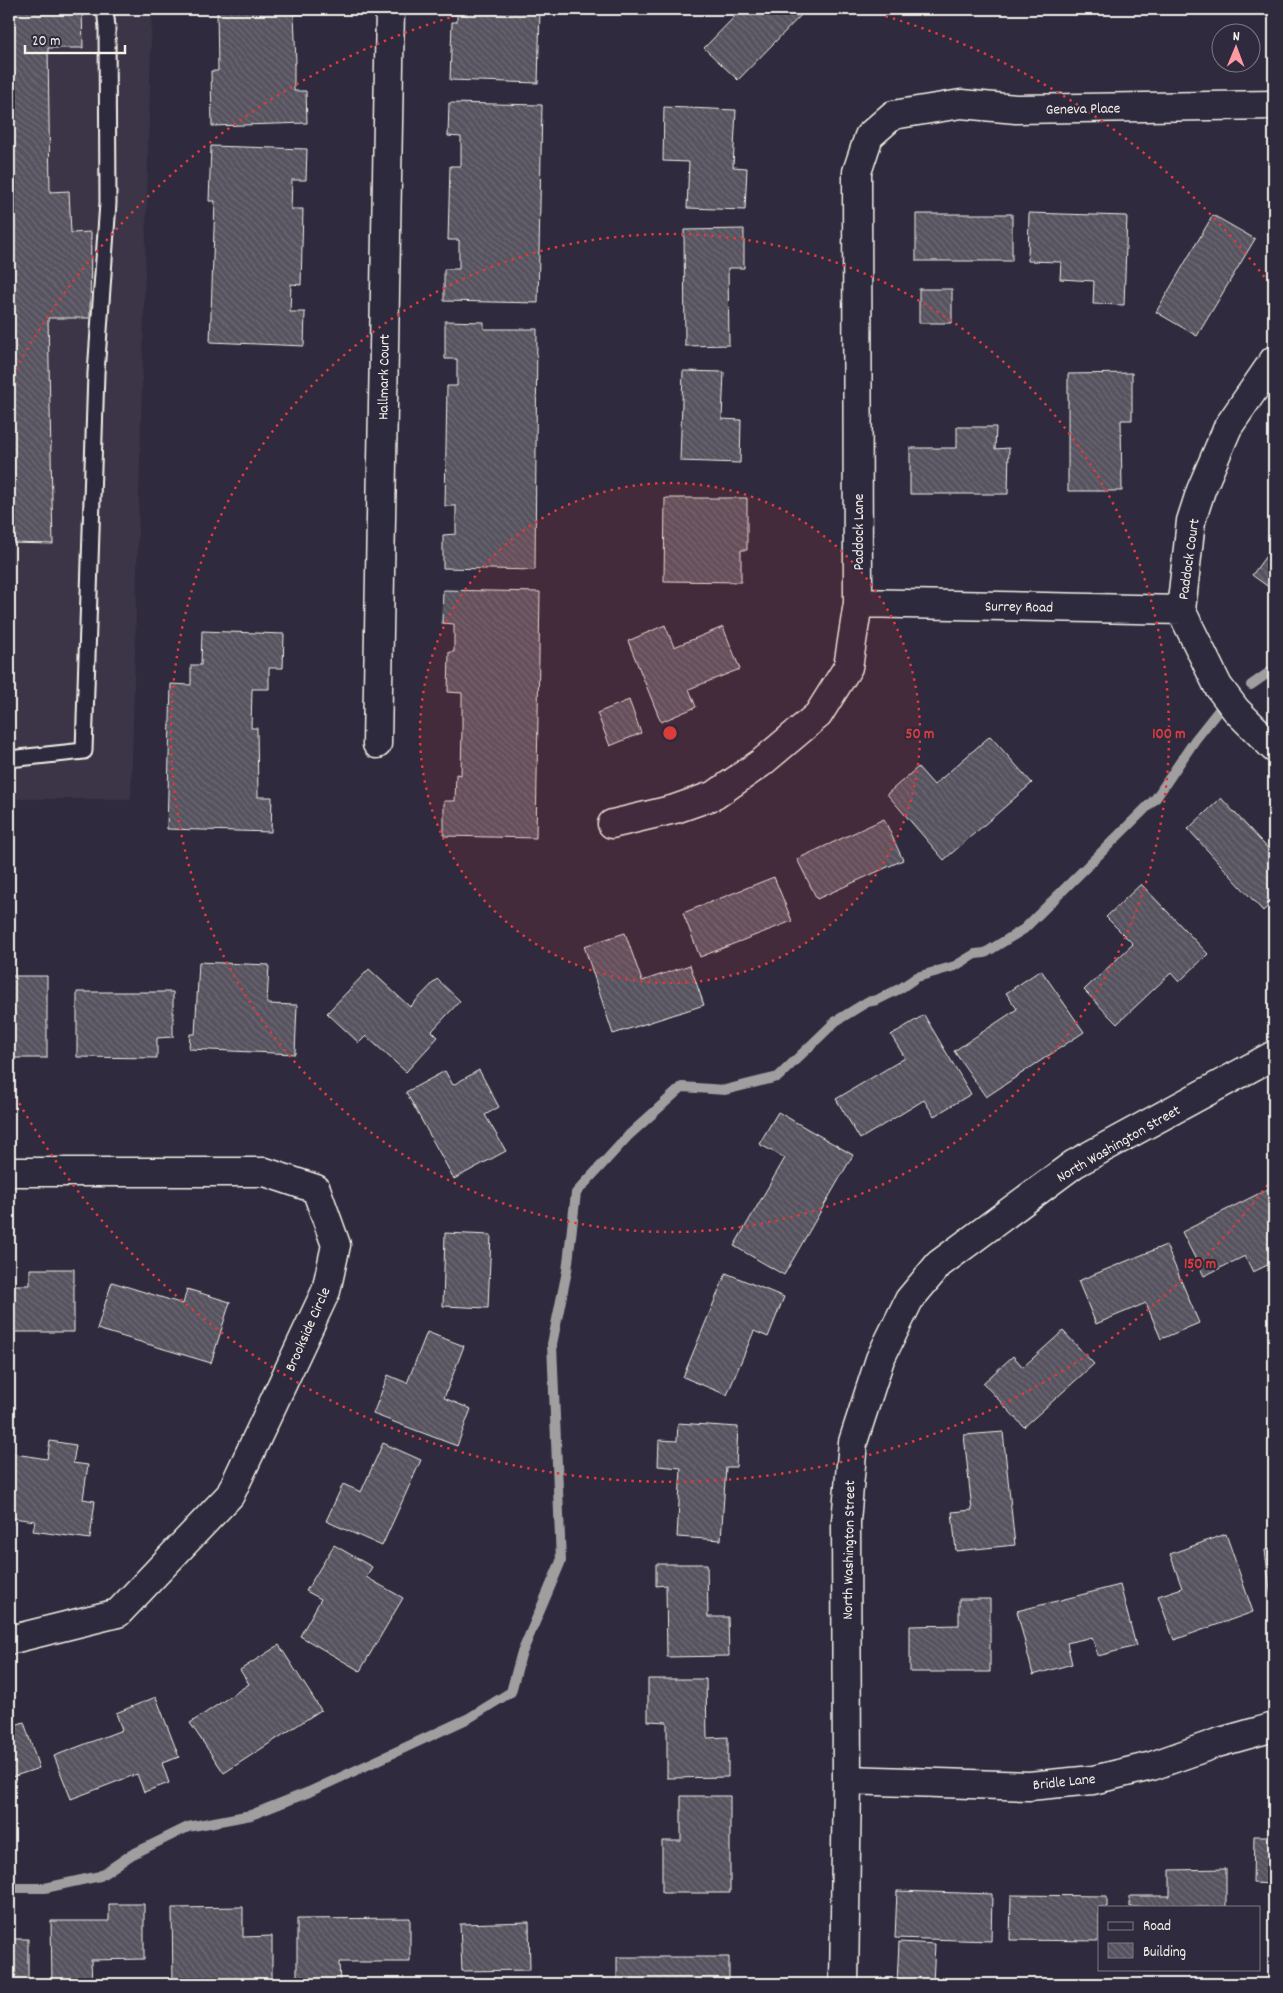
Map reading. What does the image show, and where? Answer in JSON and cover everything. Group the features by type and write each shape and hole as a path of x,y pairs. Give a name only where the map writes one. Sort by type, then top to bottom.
{"street":[{"name":"Hallmark Court","path":"376,744 390,9"},
{"name":"Geneva Place","path":"893,115 961,104 1016,109 1274,106"},
{"name":"Paddock Lane","path":"612,824 675,809 715,794 761,763 818,715 848,667 858,603 857,172 869,136 893,115"},
{"name":"Paddock Court","path":"1274,360 1228,427 1201,490 1192,521 1181,610 1218,686 1236,710 1274,748"},
{"name":"Surrey Road","path":"858,603 1181,610"},
{"name":"North Washington Street","path":"844,1984 847,1780 845,1541 853,1442 869,1386 909,1300 940,1264 1074,1164 1274,1055"},
{"name":"Brookside Circle","path":"9,1172 265,1172 316,1190 336,1245 326,1291 230,1494 118,1613 9,1640"},
{"name":"Bridle Lane","path":"847,1780 1029,1786 1093,1780 1152,1766 1216,1743 1274,1727"}],"lane":[{"path":"9,759 84,751 96,373 108,203 107,27 105,9"}],"shaded area":[{"path":"9,9 152,9 131,799 9,799"}],"building":[{"path":"9,9 82,9 83,48 48,48 50,192 69,191 71,233 91,232 90,318 48,318 53,544 9,543"},
{"path":"217,9 304,9 304,14 294,14 296,63 294,64 294,91 306,91 307,123 212,126 211,71 218,71"},
{"path":"457,9 540,9 538,83 450,80 452,22 457,22"},
{"path":"742,9 807,9 738,80 704,48"},
{"path":"449,103 542,105 538,303 444,301 444,269 459,269 459,240 448,240 450,166 461,166 461,137 448,136"},
{"path":"664,107 736,110 733,167 747,168 745,210 687,208 689,162 663,161"},
{"path":"211,146 307,149 306,180 292,180 291,209 303,209 301,285 291,284 290,312 305,312 304,346 210,342 215,201 209,201"},
{"path":"1029,213 1127,216 1124,305 1093,304 1094,281 1060,279 1061,262 1028,261"},
{"path":"916,214 1012,214 1012,261 916,261"},
{"path":"1213,215 1255,239 1197,336 1156,312"},
{"path":"744,229 744,268 728,268 729,345 685,346 684,230"},
{"path":"919,289 952,289 952,323 919,323"},
{"path":"445,321 484,322 484,329 537,329 535,570 443,568 443,535 456,534 456,506 445,506 447,386 457,386 457,359 445,359"},
{"path":"683,371 724,372 722,419 741,420 740,463 680,461"},
{"path":"1132,373 1132,420 1121,420 1122,491 1068,491 1068,374"},
{"path":"957,427 996,427 995,449 1009,448 1008,494 910,494 910,448 957,448"},
{"path":"665,498 747,498 747,550 741,550 741,582 664,581"},
{"path":"1274,545 1274,591 1252,575"},
{"path":"443,590 540,592 536,838 444,836 444,801 455,801 456,774 461,775 462,693 448,692 449,652 454,652 454,624 442,623"},
{"path":"665,625 674,647 723,627 740,669 689,689 696,707 661,722 628,641"},
{"path":"202,631 284,634 283,668 269,668 269,689 252,689 251,728 257,728 258,797 272,797 271,832 167,829 171,684 191,685 191,665 201,665"},
{"path":"629,700 641,733 610,746 597,713"},
{"path":"990,736 1032,783 944,860 887,794 918,767 934,785"},
{"path":"1221,798 1274,855 1274,900 1263,911 1188,829"},
{"path":"884,819 903,860 817,899 797,859"},
{"path":"774,877 792,921 700,957 683,913"},
{"path":"1141,884 1208,954 1179,982 1171,973 1117,1024 1084,990 1133,944 1106,917"},
{"path":"625,933 642,981 690,965 704,1005 613,1034 584,946"},
{"path":"199,962 269,965 267,1004 297,1005 295,1054 189,1049 190,1034 195,1034"},
{"path":"369,969 410,1007 437,979 460,1001 432,1031 438,1037 406,1072 366,1036 359,1043 327,1013"},
{"path":"1041,970 1084,1032 986,1097 954,1051 1017,1009 1006,993"},
{"path":"9,976 47,976 47,1058 9,1058"},
{"path":"77,992 173,992 173,1037 157,1038 157,1058 77,1057"},
{"path":"924,1015 971,1094 934,1116 924,1100 860,1139 836,1099 905,1058 891,1035"},
{"path":"479,1070 499,1107 485,1115 506,1151 454,1179 406,1092 445,1071 453,1085"},
{"path":"778,1112 853,1155 784,1275 734,1246 785,1158 759,1144"},
{"path":"1270,1188 1274,1196 1274,1262 1253,1272 1245,1256 1204,1276 1182,1232"},
{"path":"445,1233 491,1235 488,1308 443,1306"},
{"path":"1166,1245 1199,1323 1161,1339 1146,1303 1096,1324 1078,1281"},
{"path":"30,1269 74,1269 74,1332 9,1332 9,1285 30,1285"},
{"path":"726,1273 784,1297 768,1337 754,1331 727,1395 683,1377"},
{"path":"112,1282 183,1304 187,1289 230,1302 211,1363 97,1329"},
{"path":"1063,1331 1094,1364 1024,1427 983,1383 1013,1356 1023,1367"},
{"path":"427,1332 464,1346 444,1398 471,1409 457,1446 373,1414 388,1375 407,1383"},
{"path":"678,1423 738,1427 736,1467 726,1467 721,1540 677,1537 681,1468 658,1466 659,1440 677,1441"},
{"path":"1003,1432 1015,1545 956,1551 952,1512 972,1510 964,1435"},
{"path":"50,1441 76,1445 73,1463 88,1465 83,1499 95,1501 90,1539 33,1531 35,1521 13,1518 12,1525 9,1524 9,1453 47,1459"},
{"path":"383,1443 421,1460 382,1546 326,1521 343,1484 361,1492"},
{"path":"1226,1534 1253,1612 1174,1640 1158,1596 1182,1588 1170,1554"},
{"path":"334,1545 372,1567 366,1577 403,1598 360,1671 300,1636 321,1599 306,1591"},
{"path":"1274,1549 1274,1607 1272,1607 1265,1550"},
{"path":"656,1564 707,1564 708,1617 728,1617 729,1656 667,1657 666,1585 656,1586"},
{"path":"1120,1585 1136,1646 1098,1656 1092,1637 1067,1643 1072,1664 1033,1675 1017,1611"},
{"path":"959,1599 990,1599 990,1672 910,1672 910,1626 959,1625"},
{"path":"279,1645 321,1710 224,1773 190,1723 249,1684 240,1670"},
{"path":"648,1679 706,1679 707,1738 728,1737 728,1777 667,1778 667,1722 648,1721"},
{"path":"156,1697 179,1757 162,1763 169,1783 144,1792 137,1774 71,1799 54,1756 122,1730 116,1713"},
{"path":"24,1722 39,1768 9,1778 9,1727"},
{"path":"681,1796 730,1796 730,1893 662,1893 662,1841 681,1841"},
{"path":"1254,1836 1274,1836 1274,1884 1253,1883"},
{"path":"1226,1869 1226,1906 1130,1906 1130,1896 1170,1896 1170,1870"},
{"path":"897,1891 992,1894 991,1941 895,1938"},
{"path":"1011,1895 1107,1896 1107,1906 1098,1906 1098,1941 1010,1940"},
{"path":"109,1904 144,1904 144,1959 91,1960 92,1983 52,1983 51,1921 109,1921"},
{"path":"243,1907 243,1937 272,1936 272,1983 173,1984 172,1908"},
{"path":"410,1918 410,1962 339,1962 340,1984 297,1984 297,1919"},
{"path":"529,1922 530,1970 462,1971 460,1924"},
{"path":"9,1939 28,1939 28,1984 9,1984"},
{"path":"899,1942 935,1944 933,1984 897,1983"},
{"path":"617,1957 729,1957 729,1984 617,1984"}],"waterway":[{"path":"1251,685 1274,669"},
{"path":"9,1888 45,1888 100,1876 131,1855 188,1827 251,1815 309,1792 469,1718 511,1692 521,1655 561,1561 552,1344 567,1271 576,1193 629,1135 682,1087 725,1090 778,1077 836,1021 867,1002 877,1000 901,988 917,977 955,966 975,954 985,953 1024,929 1156,798 1195,740 1222,706"}]}
